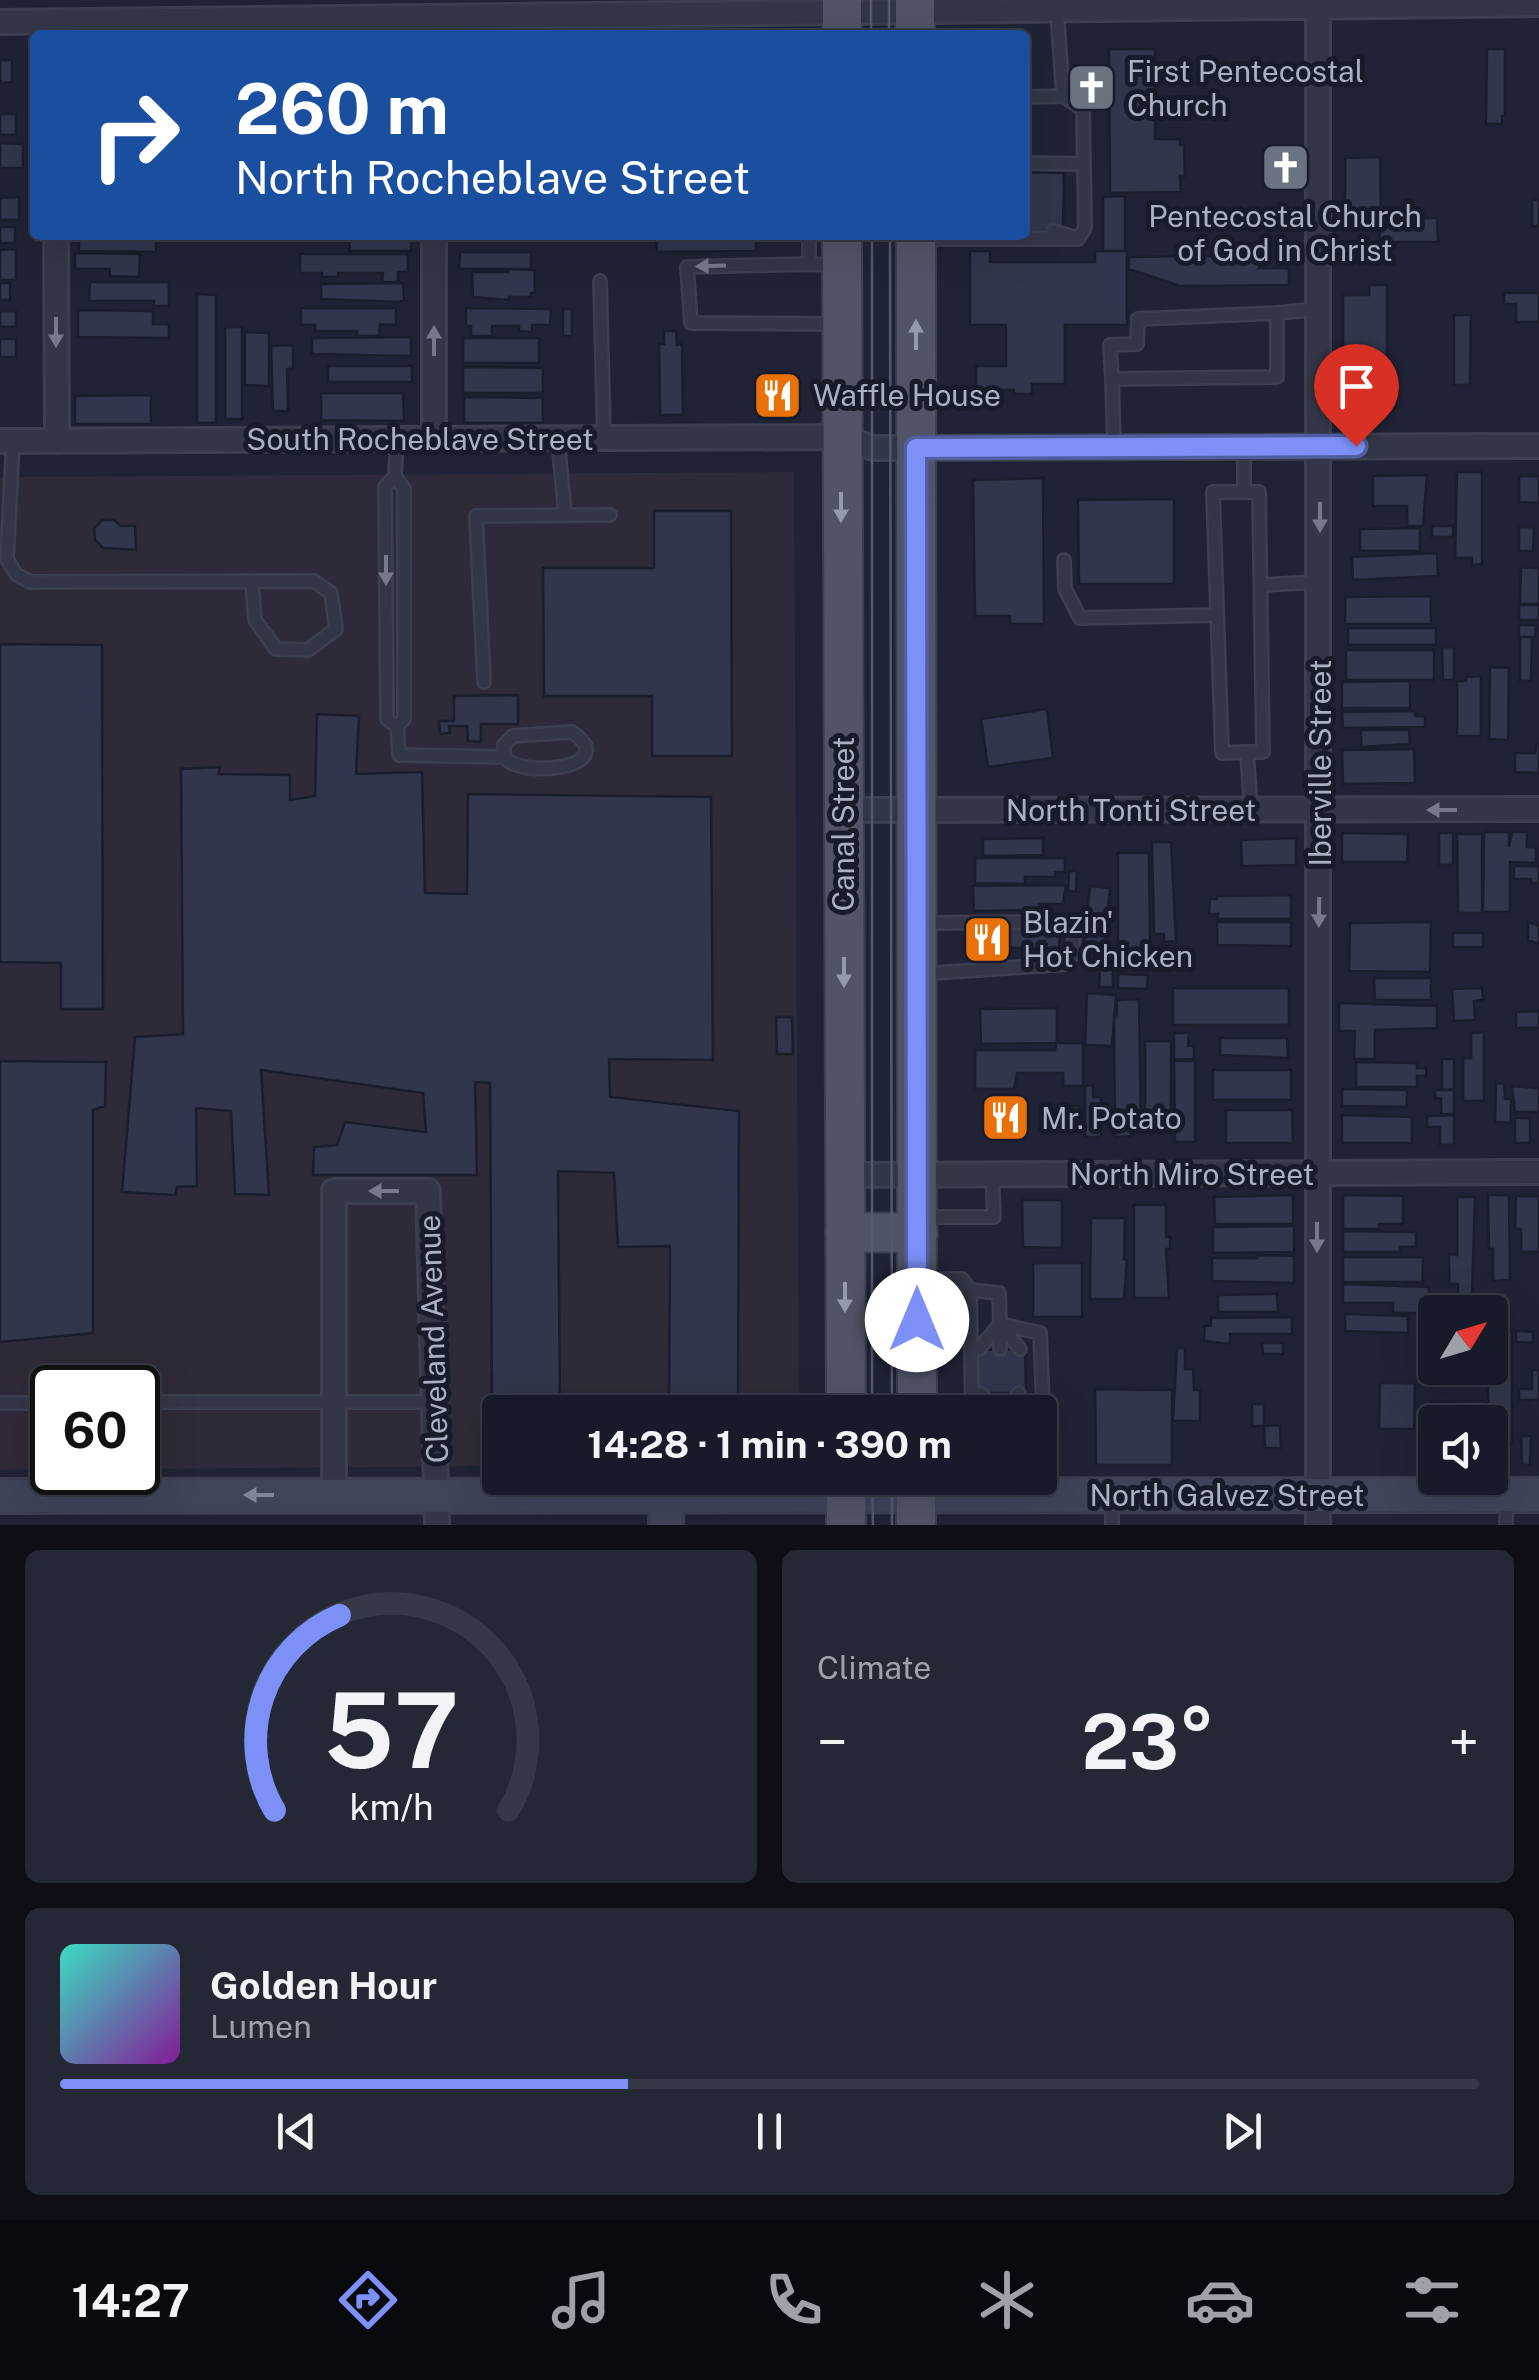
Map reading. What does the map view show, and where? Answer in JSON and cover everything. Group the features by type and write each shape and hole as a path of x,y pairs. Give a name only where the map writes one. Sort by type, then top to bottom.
{"main road":[{"path":"916,240 918,1225 928,1289 919,1395"},
{"name":"Canal Street","path":"831,255 842,324 846,1395"},
{"path":"845,1232 918,1225"}],"street":[{"path":"0,22 915,16 1318,4 1539,4"},
{"name":"Iberville Street","path":"1318,4 1318,1510"},
{"path":"56,240 57,440"},
{"path":"434,240 434,438"},
{"name":"South Rocheblave Street","path":"6,441 841,437 873,448 1539,446"},
{"name":"North Tonti Street","path":"843,810 1539,810"},
{"name":"North Miro Street","path":"845,1175 1539,1172"},
{"name":"Cleveland Avenue","path":"334,1510 334,1191 428,1192 437,1510"},
{"name":"North Galvez Street","path":"1039,1495 1112,1510 1518,1505"},
{"name":"North Galvez Street","path":"0,1496 58,1510 666,1510 846,1499 916,1500"}],"lane":[{"path":"1056,11 1062,96"},
{"path":"1030,97 1062,96 1083,109 1085,228 1078,239"},
{"path":"1030,164 1084,164"},
{"path":"1053,231 1061,230 1078,239"},
{"path":"1030,238 1078,239"},
{"path":"831,255 687,267 691,323 842,324"},
{"path":"600,281 604,438"},
{"path":"1114,447 1110,345 1137,344 1138,319 1319,309"},
{"path":"1112,379 1277,377 1277,313"},
{"path":"397,438 394,476 385,487 386,718 397,727"},
{"path":"558,439 564,516"},
{"path":"6,441 4,530 7,559 16,574 30,582 314,581 331,593 336,629 308,650 276,649 255,620 252,582"},
{"path":"1244,446 1244,492"},
{"path":"394,476 404,489 404,718 397,727 399,755 504,757 518,768 573,766 587,751 572,732 513,736 504,745 504,757"},
{"path":"1213,492 1259,492 1261,585 1262,752 1222,753 1213,492"},
{"path":"484,682 476,516 610,515"},
{"path":"1064,560 1064,588 1080,618 1217,615"},
{"path":"1261,585 1320,582"},
{"path":"1247,752 1251,810"},
{"path":"918,922 1063,922 1074,933 1074,953 1067,964 918,974"},
{"path":"918,1225 994,1216 992,1175"},
{"path":"970,1290 964,1301 944,1302 928,1289 942,1279 962,1279 970,1290 972,1395"},
{"path":"970,1290 999,1293 1000,1349"},
{"path":"1000,1324 1020,1349"},
{"path":"979,1350 1000,1324"},
{"path":"1000,1324 1040,1333 1041,1395"},
{"path":"0,1403 30,1402"},
{"path":"160,1402 434,1402"}],"shaded area":[{"path":"794,472 799,1395 482,1395 482,1466 160,1469 160,1365 30,1365 30,1469 0,1470 0,477"}],"building":[{"path":"1109,49 1155,49 1155,139 1180,139 1180,145 1184,145 1181,192 1110,193"},
{"path":"1487,49 1505,49 1502,124 1486,124"},
{"path":"0,60 12,60 12,82 0,83"},
{"path":"0,114 16,114 16,135 0,135"},
{"path":"0,143 23,144 23,168 0,168"},
{"path":"1380,157 1381,213 1345,214 1345,158"},
{"path":"1030,172 1064,173 1063,227 1053,227 1053,236 1030,235"},
{"path":"1125,196 1125,251 1103,251 1103,197"},
{"path":"19,197 19,220 0,220 0,198"},
{"path":"1532,200 1539,200 1539,226 1532,226"},
{"path":"1380,218 1437,218 1438,242 1380,242"},
{"path":"0,227 15,227 15,243 0,243"},
{"path":"79,240 156,240 156,252 79,251"},
{"path":"349,240 411,240 411,251 350,251"},
{"path":"656,240 756,240 756,251 657,252"},
{"path":"16,249 16,280 0,280 0,250"},
{"path":"970,251 990,251 990,262 1095,262 1095,251 1127,251 1127,325 1065,325 1065,384 1032,384 1032,394 976,390 976,366 1006,366 1006,325 970,325"},
{"path":"460,252 531,252 531,269 459,269"},
{"path":"75,253 140,254 139,277 110,276 110,269 75,269"},
{"path":"300,254 408,254 408,272 398,272 398,282 382,282 383,273 322,277 322,273 300,273"},
{"path":"1259,255 1259,268 1289,268 1289,285 1180,286 1129,269 1129,257"},
{"path":"535,270 535,293 531,297 473,297 472,272"},
{"path":"90,282 169,282 169,306 154,306 154,301 89,301"},
{"path":"0,283 10,283 10,300 0,300"},
{"path":"403,283 404,300 399,302 321,299 321,284"},
{"path":"1369,285 1387,285 1387,378 1395,378 1396,408 1373,413 1374,421 1356,421 1356,413 1343,413 1343,295 1369,295"},
{"path":"1504,293 1539,293 1539,322 1516,322 1516,304 1504,304"},
{"path":"197,294 216,295 216,423 197,423"},
{"path":"301,308 396,308 396,325 380,324 379,336 357,336 357,331 315,331 315,325 301,325"},
{"path":"466,308 551,309 550,325 532,325 532,332 519,331 519,326 492,326 492,336 471,336 471,326 466,326"},
{"path":"563,309 572,309 572,336 563,336"},
{"path":"78,310 153,311 153,324 169,324 169,338 78,337"},
{"path":"0,311 16,311 16,327 0,327"},
{"path":"1454,315 1471,315 1470,385 1454,385"},
{"path":"225,327 242,327 242,419 225,419"},
{"path":"664,331 676,331 677,345 682,344 683,415 660,415 659,344 664,344"},
{"path":"245,332 269,333 269,386 245,385"},
{"path":"411,337 411,356 312,354 312,338"},
{"path":"463,338 539,338 539,363 463,363"},
{"path":"0,339 16,339 16,357 0,357"},
{"path":"293,345 293,369 287,369 288,411 273,411 271,346"},
{"path":"328,366 412,366 412,382 328,382"},
{"path":"463,367 543,368 543,393 463,393"},
{"path":"321,393 403,393 404,421 321,420"},
{"path":"151,395 151,424 75,424 75,396"},
{"path":"464,397 543,398 543,423 464,423"},
{"path":"1457,472 1482,472 1482,564 1472,565 1472,558 1455,558"},
{"path":"1427,475 1423,526 1407,526 1407,506 1373,506 1373,476"},
{"path":"1519,476 1539,476 1539,503 1519,502"},
{"path":"1043,478 1044,624 1010,624 1010,616 975,616 973,480"},
{"path":"1174,499 1174,584 1079,584 1078,500"},
{"path":"654,511 731,511 732,756 652,756 652,696 544,696 543,568 654,568"},
{"path":"102,520 135,526 136,550 103,548 95,540 94,529"},
{"path":"1432,526 1453,526 1453,537 1432,537"},
{"path":"1519,527 1534,527 1533,551 1519,551"},
{"path":"1420,528 1420,551 1360,551 1360,529"},
{"path":"1437,553 1438,576 1353,580 1352,557"},
{"path":"1521,567 1539,568 1539,604 1520,604"},
{"path":"1431,596 1431,624 1345,624 1345,597"},
{"path":"1519,605 1539,605 1539,620 1519,620"},
{"path":"1519,625 1536,625 1535,637 1519,637"},
{"path":"1348,628 1436,628 1436,645 1348,645"},
{"path":"1520,637 1532,637 1531,681 1520,681"},
{"path":"0,644 102,645 103,1009 61,1009 61,963 0,962"},
{"path":"1442,647 1454,647 1454,680 1443,680"},
{"path":"1346,650 1434,650 1434,680 1346,680"},
{"path":"1490,667 1509,668 1508,740 1489,739"},
{"path":"1481,676 1481,736 1457,736 1457,681"},
{"path":"1410,681 1410,708 1342,708 1342,682"},
{"path":"518,695 518,724 481,724 481,742 468,741 467,726 449,726 450,733 440,734 439,721 454,721 454,696"},
{"path":"1047,709 1053,758 988,767 981,719"},
{"path":"1415,711 1415,716 1425,716 1425,727 1343,728 1342,712"},
{"path":"317,714 359,716 356,774 422,772 425,893 467,894 468,794 711,797 713,1060 609,1059 610,1097 739,1111 738,1395 669,1395 670,1246 618,1247 614,1173 558,1171 560,1395 492,1395 490,1083 475,1082 477,1175 313,1175 314,1147 337,1145 345,1122 426,1132 423,1093 261,1070 269,1195 235,1194 231,1111 196,1108 197,1186 177,1187 175,1195 122,1192 135,1037 183,1034 181,769 220,767 218,774 290,775 290,800 315,796"},
{"path":"1361,730 1409,730 1410,744 1361,747"},
{"path":"1536,744 1539,773 1515,772 1515,753 1535,753"},
{"path":"1414,749 1415,783 1343,784 1342,750"},
{"path":"1484,832 1509,832 1509,847 1512,832 1527,832 1527,847 1536,847 1536,863 1510,862 1510,912 1483,912"},
{"path":"1342,833 1408,834 1407,862 1342,862"},
{"path":"1439,833 1453,833 1453,865 1439,865"},
{"path":"1457,834 1482,834 1482,913 1458,913"},
{"path":"1043,838 1043,855 983,856 983,839"},
{"path":"1296,838 1296,865 1242,866 1241,840"},
{"path":"1152,842 1171,842 1176,941 1164,942 1164,934 1154,934"},
{"path":"1118,853 1149,853 1147,967 1137,967 1137,958 1118,958"},
{"path":"975,858 1065,858 1065,872 1055,872 1055,877 1025,877 1025,884 975,883"},
{"path":"1514,866 1539,866 1539,883 1514,879"},
{"path":"1069,871 1077,871 1076,892 1068,891"},
{"path":"1066,885 1063,904 1039,904 1039,910 974,911 973,886"},
{"path":"1090,886 1110,888 1104,951 1084,949"},
{"path":"1291,895 1291,919 1217,919 1218,914 1209,914 1210,899 1217,896"},
{"path":"1217,922 1291,922 1291,946 1217,945"},
{"path":"1431,922 1430,972 1349,971 1350,923"},
{"path":"1528,922 1539,926 1539,944 1528,940"},
{"path":"979,924 1060,928 1059,950 979,946"},
{"path":"1453,933 1483,933 1483,947 1453,947"},
{"path":"1162,945 1174,945 1174,964 1162,964"},
{"path":"1100,970 1113,970 1113,987 1099,987"},
{"path":"1118,974 1148,975 1147,989 1118,988"},
{"path":"1374,978 1431,978 1431,1000 1375,1000"},
{"path":"1173,988 1289,988 1289,1025 1173,1025"},
{"path":"1482,988 1483,1000 1474,1001 1475,1020 1454,1021 1452,989"},
{"path":"1087,993 1116,995 1112,1046 1085,1045"},
{"path":"1139,999 1141,1127 1131,1127 1131,1136 1115,1137 1114,1015 1117,1000"},
{"path":"1339,1003 1437,1006 1437,1028 1375,1030 1375,1059 1354,1059 1355,1031 1339,1031"},
{"path":"1057,1008 1057,1043 981,1044 980,1009"},
{"path":"1539,1011 1539,1028 1516,1028 1516,1012"},
{"path":"776,1017 792,1017 793,1054 777,1054"},
{"path":"1484,1032 1484,1101 1463,1101 1463,1058 1471,1058 1471,1033"},
{"path":"1174,1033 1189,1033 1188,1046 1194,1046 1194,1059 1174,1060"},
{"path":"1220,1038 1287,1038 1288,1058 1220,1055"},
{"path":"1145,1041 1171,1041 1171,1133 1145,1133"},
{"path":"1056,1043 1083,1043 1083,1086 1063,1086 1063,1073 1017,1073 1014,1089 975,1089 975,1050 1055,1050"},
{"path":"1442,1059 1454,1059 1454,1089 1442,1090"},
{"path":"0,1061 106,1062 105,1106 93,1110 93,1333 0,1342"},
{"path":"1174,1061 1195,1061 1195,1142 1175,1142"},
{"path":"1356,1062 1417,1063 1417,1068 1426,1068 1426,1076 1417,1076 1417,1087 1356,1087"},
{"path":"1213,1070 1291,1070 1291,1100 1213,1100"},
{"path":"1496,1083 1504,1084 1505,1099 1511,1099 1511,1123 1495,1122"},
{"path":"1093,1085 1093,1097 1101,1097 1101,1137 1085,1137 1085,1086"},
{"path":"1512,1086 1539,1088 1539,1112 1515,1112"},
{"path":"1342,1089 1407,1090 1407,1107 1342,1106"},
{"path":"1435,1090 1454,1090 1454,1114 1441,1114 1441,1098 1435,1098"},
{"path":"1080,1106 1081,1128 1066,1129 1065,1107"},
{"path":"1226,1110 1292,1110 1293,1143 1226,1143"},
{"path":"1342,1115 1412,1117 1412,1143 1342,1143"},
{"path":"1454,1115 1454,1145 1440,1145 1440,1127 1427,1127 1427,1116"},
{"path":"1515,1118 1530,1118 1530,1143 1515,1143"},
{"path":"1293,1195 1293,1224 1215,1224 1214,1197"},
{"path":"1343,1195 1403,1196 1403,1224 1343,1229"},
{"path":"1488,1195 1509,1195 1510,1280 1493,1281"},
{"path":"1516,1196 1539,1196 1539,1252 1521,1252 1521,1229 1515,1229"},
{"path":"1457,1197 1475,1197 1472,1295 1458,1295 1458,1284 1449,1284 1449,1254 1457,1255"},
{"path":"1022,1200 1062,1200 1062,1248 1023,1247"},
{"path":"1134,1205 1166,1205 1169,1298 1134,1298"},
{"path":"1091,1218 1125,1218 1124,1299 1090,1299"},
{"path":"1294,1226 1294,1252 1213,1253 1213,1227"},
{"path":"1343,1231 1416,1232 1416,1247 1400,1247 1400,1252 1343,1252"},
{"path":"1294,1256 1294,1283 1212,1281 1212,1258"},
{"path":"1343,1257 1423,1257 1423,1282 1343,1282"},
{"path":"1033,1263 1082,1263 1082,1317 1033,1317"},
{"path":"1343,1284 1429,1287 1429,1295 1418,1295 1418,1313 1393,1313 1393,1303 1343,1303"},
{"path":"1277,1294 1278,1312 1218,1312 1218,1295"},
{"path":"1345,1314 1408,1316 1408,1333 1345,1331"},
{"path":"1292,1317 1292,1334 1230,1334 1230,1344 1204,1341 1205,1326 1211,1326 1211,1318"},
{"path":"1508,1331 1512,1331 1512,1444 1508,1444 1508,1405 1488,1405 1488,1385 1508,1385"},
{"path":"1516,1331 1533,1332 1533,1343 1516,1342"},
{"path":"1262,1343 1283,1343 1283,1354 1263,1354"},
{"path":"1177,1348 1185,1348 1185,1369 1193,1369 1194,1390 1200,1390 1200,1421 1173,1421"},
{"path":"1025,1349 1026,1393 976,1393 976,1350"},
{"path":"1532,1370 1539,1370 1539,1400 1519,1400 1519,1389 1532,1389"},
{"path":"1380,1383 1415,1383 1414,1429 1379,1429"},
{"path":"1095,1389 1172,1390 1172,1465 1096,1465"},
{"path":"1484,1401 1484,1405 1431,1405"},
{"path":"1252,1404 1264,1404 1264,1426 1252,1426"},
{"path":"1280,1425 1281,1448 1265,1448 1264,1426"},
{"path":"1521,1436 1531,1436 1530,1465 1522,1465"}],"tram line":[{"path":"871,0 871,30"},
{"path":"889,0 889,30"},
{"path":"872,240 872,1395"},
{"path":"890,240 892,1395"},
{"path":"872,1495 873,1525"},
{"path":"892,1495 892,1525"}],"place":[{"name":"First Pentecostal Church","path":"1092,88"},
{"name":"Pentecostal Church of God in Christ","path":"1285,167"},
{"name":"Waffle House","path":"778,395"},
{"name":"Blazin' Hot Chicken","path":"988,939"},
{"name":"Mr. Potato","path":"1006,1118"}],"route":[{"path":"917,1320 916,448 1356,446"}]}
